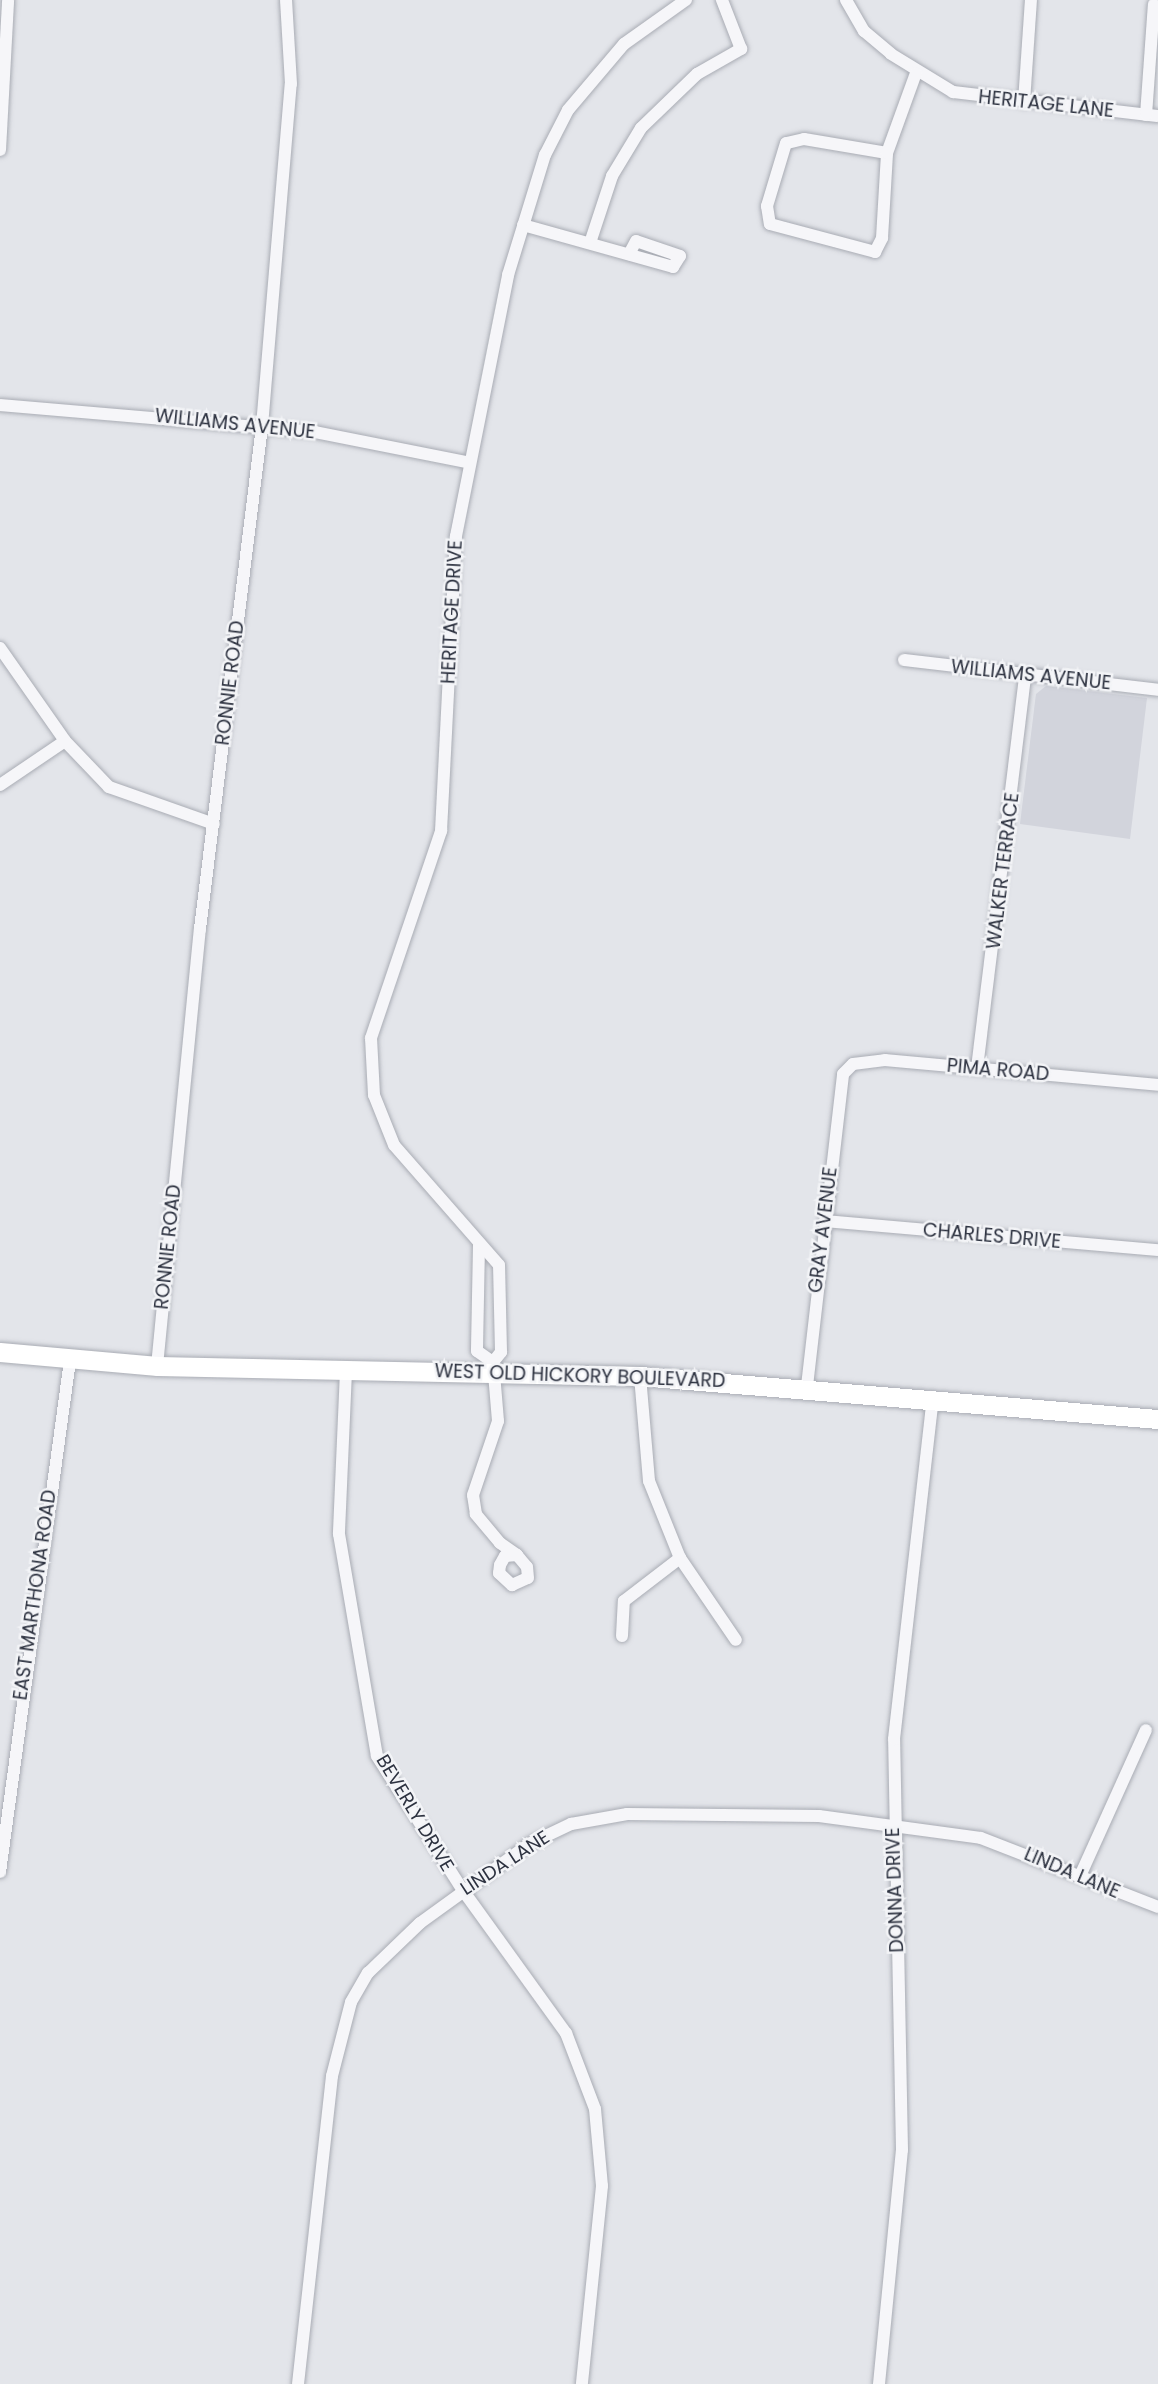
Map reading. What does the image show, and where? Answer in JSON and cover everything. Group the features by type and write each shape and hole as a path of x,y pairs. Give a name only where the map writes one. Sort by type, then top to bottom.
{"main road":[{"name":"WEST OLD HICKORY BOULEVARD","path":"0,1352 157,1366 346,1371 493,1366 807,1386 1158,1419"}],"street":[{"path":"0,150 8,0"},
{"name":"RONNIE ROAD","path":"157,1366 214,824 262,426 291,84 286,0"},
{"name":"HERITAGE DRIVE","path":"517,1555 500,1543 475,1504 478,1473 498,1421 493,1366 501,1352 499,1265 394,1145 374,1095 370,1062 382,992 441,831 449,607 467,462 488,352 523,225 551,139 586,84 638,32 686,0"},
{"path":"590,243 612,176 641,128 697,74 737,53 740,43 722,0"},
{"name":"HERITAGE LANE","path":"846,0 864,31 916,73 953,92 1152,116"},
{"path":"1024,102 1031,0"},
{"path":"1152,116 1154,4"},
{"path":"887,153 804,139 786,143 767,206 770,224 875,252 882,238 887,153 916,73"},
{"path":"523,225 629,254"},
{"name":"WILLIAMS AVENUE","path":"0,405 262,426 467,462"},
{"path":"0,648 65,741 109,786 214,824"},
{"name":"WILLIAMS AVENUE","path":"904,660 1158,690"},
{"name":"WALKER TERRACE","path":"977,1068 1025,675"},
{"path":"0,785 65,741"},
{"name":"PIMA ROAD","path":"843,1074 868,1060 1158,1085"},
{"name":"GRAY AVENUE","path":"807,1386 843,1074"},
{"name":"CHARLES DRIVE","path":"825,1221 1158,1250"},
{"name":"HERITAGE DRIVE","path":"480,1245 477,1351 493,1366"},
{"name":"EAST MARTHONA ROAD","path":"0,1872 70,1360"},
{"name":"BEVERLY DRIVE","path":"346,1371 339,1534 377,1756 462,1889 566,2032 595,2109 602,2186 582,2384"},
{"path":"640,1376 649,1482 680,1558 736,1640"},
{"name":"DONNA DRIVE","path":"879,2384 902,2150 893,1824 897,1688 933,1397"},
{"path":"622,1636 624,1601 680,1558"},
{"path":"1080,1876 1146,1730"},
{"name":"LINDA LANE","path":"298,2384 340,2030 368,1973 462,1889 549,1833 627,1814 769,1812 893,1824 981,1838 1158,1907"}],"shaded area":[{"path":"1046,686 1147,698 1130,839 1020,824 1036,694"}]}
